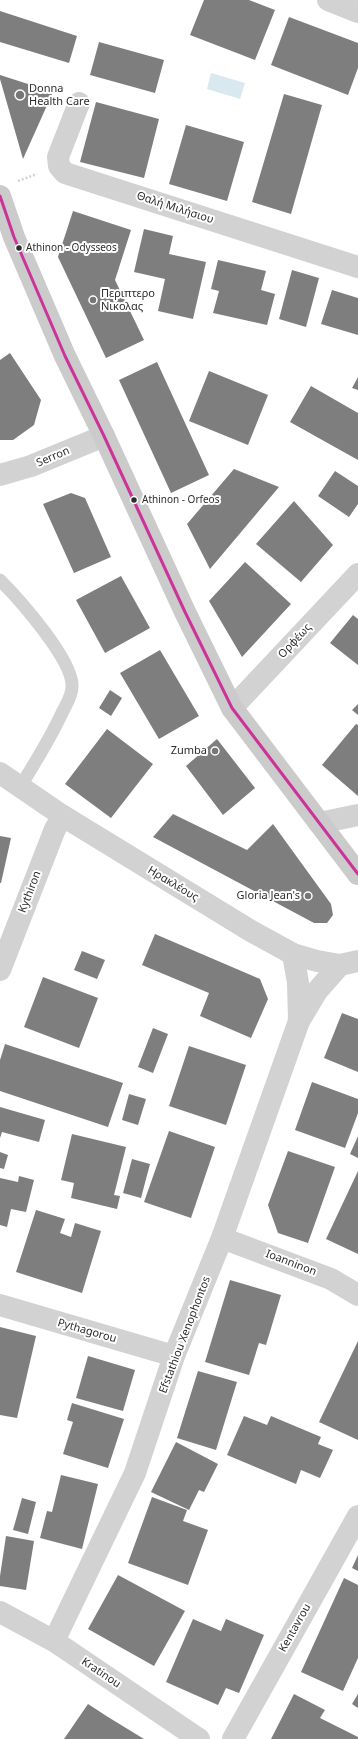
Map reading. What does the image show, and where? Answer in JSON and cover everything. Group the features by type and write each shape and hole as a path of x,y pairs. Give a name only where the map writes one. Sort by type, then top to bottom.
{"main road":[{"path":"5,201 14,237 65,356 104,436 185,612 232,708 358,874"}],"street":[{"path":"328,0 358,12"},
{"path":"59,166 58,156 79,103"},
{"name":"Θαλή Μιλήσιου","path":"59,166 64,173 358,267"},
{"name":"Serron","path":"0,475 30,466 104,436"},
{"name":"Ορφέως","path":"232,708 358,574"},
{"name":"Ηρακλέους","path":"0,773 63,816 251,931 293,954 317,961 349,963"},
{"path":"319,823 358,815"},
{"name":"Kythiron","path":"0,970 55,829 63,816"},
{"name":"Efstathiou Xenophontos","path":"293,954 298,983 299,1021"},
{"name":"Efstathiou Xenophontos","path":"54,1641 135,1473 174,1356 222,1238 299,1021 317,991 349,963"},
{"name":"Ioanninon","path":"222,1238 331,1279 358,1295"},
{"name":"Pythagorou","path":"0,1305 174,1356"},
{"name":"Kentavrou","path":"233,1739 358,1516"},
{"name":"Kratinou","path":"0,1612 54,1641 198,1739"}],"lane":[{"path":"0,580 49,636 66,665 72,687 68,700 50,738 20,787"}],"path":[{"path":"5,201 59,166"}],"shaded area":[{"path":"211,73 245,83 240,99 207,89"}],"building":[{"path":"204,0 249,0 275,10 255,60 190,35"},
{"path":"0,11 77,36 69,63 0,42"},
{"path":"289,17 358,43 358,68 348,95 271,65"},
{"path":"99,42 164,60 155,93 90,75"},
{"path":"0,75 53,92 23,159 0,79"},
{"path":"284,94 322,105 291,214 252,202"},
{"path":"96,102 159,119 144,178 80,162"},
{"path":"186,125 244,142 227,201 169,184"},
{"path":"73,211 131,230 115,280 144,340 106,358 58,257"},
{"path":"144,229 173,236 169,254 206,262 193,319 158,311 165,279 134,272"},
{"path":"218,260 266,271 261,290 275,294 267,325 213,313 219,291 211,289"},
{"path":"292,270 319,278 306,327 279,319"},
{"path":"332,290 358,298 358,335 321,324"},
{"path":"10,353 41,400 34,425 13,440 0,440 0,360"},
{"path":"157,362 209,475 171,493 119,380"},
{"path":"209,371 268,395 248,445 189,421"},
{"path":"358,377 358,390 352,388"},
{"path":"311,386 358,413 358,460 290,422"},
{"path":"234,469 279,487 210,569 187,524"},
{"path":"335,471 358,486 358,504 349,517 318,496"},
{"path":"71,493 85,498 111,557 74,573 43,504"},
{"path":"294,501 333,545 301,582 256,544"},
{"path":"245,562 291,604 242,657 209,601"},
{"path":"121,576 150,628 105,653 76,600"},
{"path":"353,615 358,619 358,665 330,643"},
{"path":"160,650 199,716 159,739 120,673"},
{"path":"110,690 122,698 111,716 99,708"},
{"path":"358,704 358,715 352,710"},
{"path":"356,724 358,725 358,796 322,765"},
{"path":"107,729 153,764 111,818 65,784"},
{"path":"217,739 255,788 223,815 186,766"},
{"path":"173,814 247,850 273,824 331,904 333,915 327,923 314,923 153,837"},
{"path":"0,836 11,838 1,883 0,883"},
{"path":"155,934 260,979 268,999 251,1038 200,1016 209,993 142,965"},
{"path":"82,951 105,960 97,979 74,970"},
{"path":"43,977 98,998 79,1048 24,1027"},
{"path":"342,1013 358,1019 358,1072 324,1058"},
{"path":"153,1028 168,1034 153,1073 138,1067"},
{"path":"5,1044 123,1083 108,1127 0,1091 0,1060"},
{"path":"189,1046 246,1065 226,1125 169,1106"},
{"path":"312,1082 358,1099 358,1113 345,1148 295,1130"},
{"path":"129,1094 146,1099 138,1125 122,1120"},
{"path":"0,1107 45,1120 39,1142 2,1132 0,1138"},
{"path":"169,1131 215,1147 191,1218 144,1202"},
{"path":"72,1134 126,1147 114,1195 120,1196 117,1209 71,1198 74,1183 61,1180"},
{"path":"358,1136 358,1158 350,1154"},
{"path":"288,1151 335,1167 308,1243 278,1233 268,1205"},
{"path":"0,1152 8,1155 4,1169 0,1168"},
{"path":"132,1159 150,1164 141,1198 123,1193"},
{"path":"358,1171 358,1254 326,1239"},
{"path":"19,1176 34,1180 26,1212 11,1209 7,1227 0,1225 0,1178 18,1182"},
{"path":"36,1210 65,1219 60,1233 71,1237 75,1223 101,1231 82,1293 16,1272"},
{"path":"230,1280 281,1295 266,1345 259,1343 249,1375 205,1362"},
{"path":"0,1327 36,1336 17,1418 0,1415"},
{"path":"358,1341 358,1440 319,1422"},
{"path":"88,1356 135,1370 123,1411 76,1398"},
{"path":"198,1371 237,1382 216,1450 177,1438"},
{"path":"72,1403 124,1419 108,1468 63,1454 73,1422 67,1420"},
{"path":"244,1416 267,1425 271,1416 321,1437 318,1444 333,1450 320,1478 301,1470 296,1484 227,1455"},
{"path":"176,1442 218,1464 204,1492 199,1490 189,1510 151,1492"},
{"path":"61,1475 98,1484 82,1549 40,1538 47,1511 52,1512"},
{"path":"152,1497 187,1510 183,1521 208,1530 188,1585 128,1563"},
{"path":"22,1498 36,1502 28,1534 13,1530"},
{"path":"6,1536 34,1541 26,1590 0,1586"},
{"path":"358,1555 358,1571 352,1568"},
{"path":"118,1575 185,1611 154,1666 88,1629"},
{"path":"344,1578 358,1585 358,1658 343,1691 301,1672"},
{"path":"193,1619 221,1631 226,1619 264,1635 239,1693 226,1688 218,1705 166,1682"},
{"path":"294,1694 325,1710 320,1718 358,1737 358,1739 271,1739"},
{"path":"358,1694 358,1708 352,1704"},
{"path":"88,1704 108,1717 144,1739 64,1739"}],"transit line":[{"path":"0,196 14,237 65,356 104,436 185,612 232,708 358,874"}],"place":[{"name":"Donna Health Care","path":"20,95"},
{"name":"Athinon - Odysseos","path":"19,248"},
{"name":"Περιπτερο Νικολας","path":"93,300"},
{"name":"Athinon - Orfeos","path":"134,500"},
{"name":"Zumba","path":"215,751"},
{"name":"Gloria Jean's","path":"308,896"}]}
